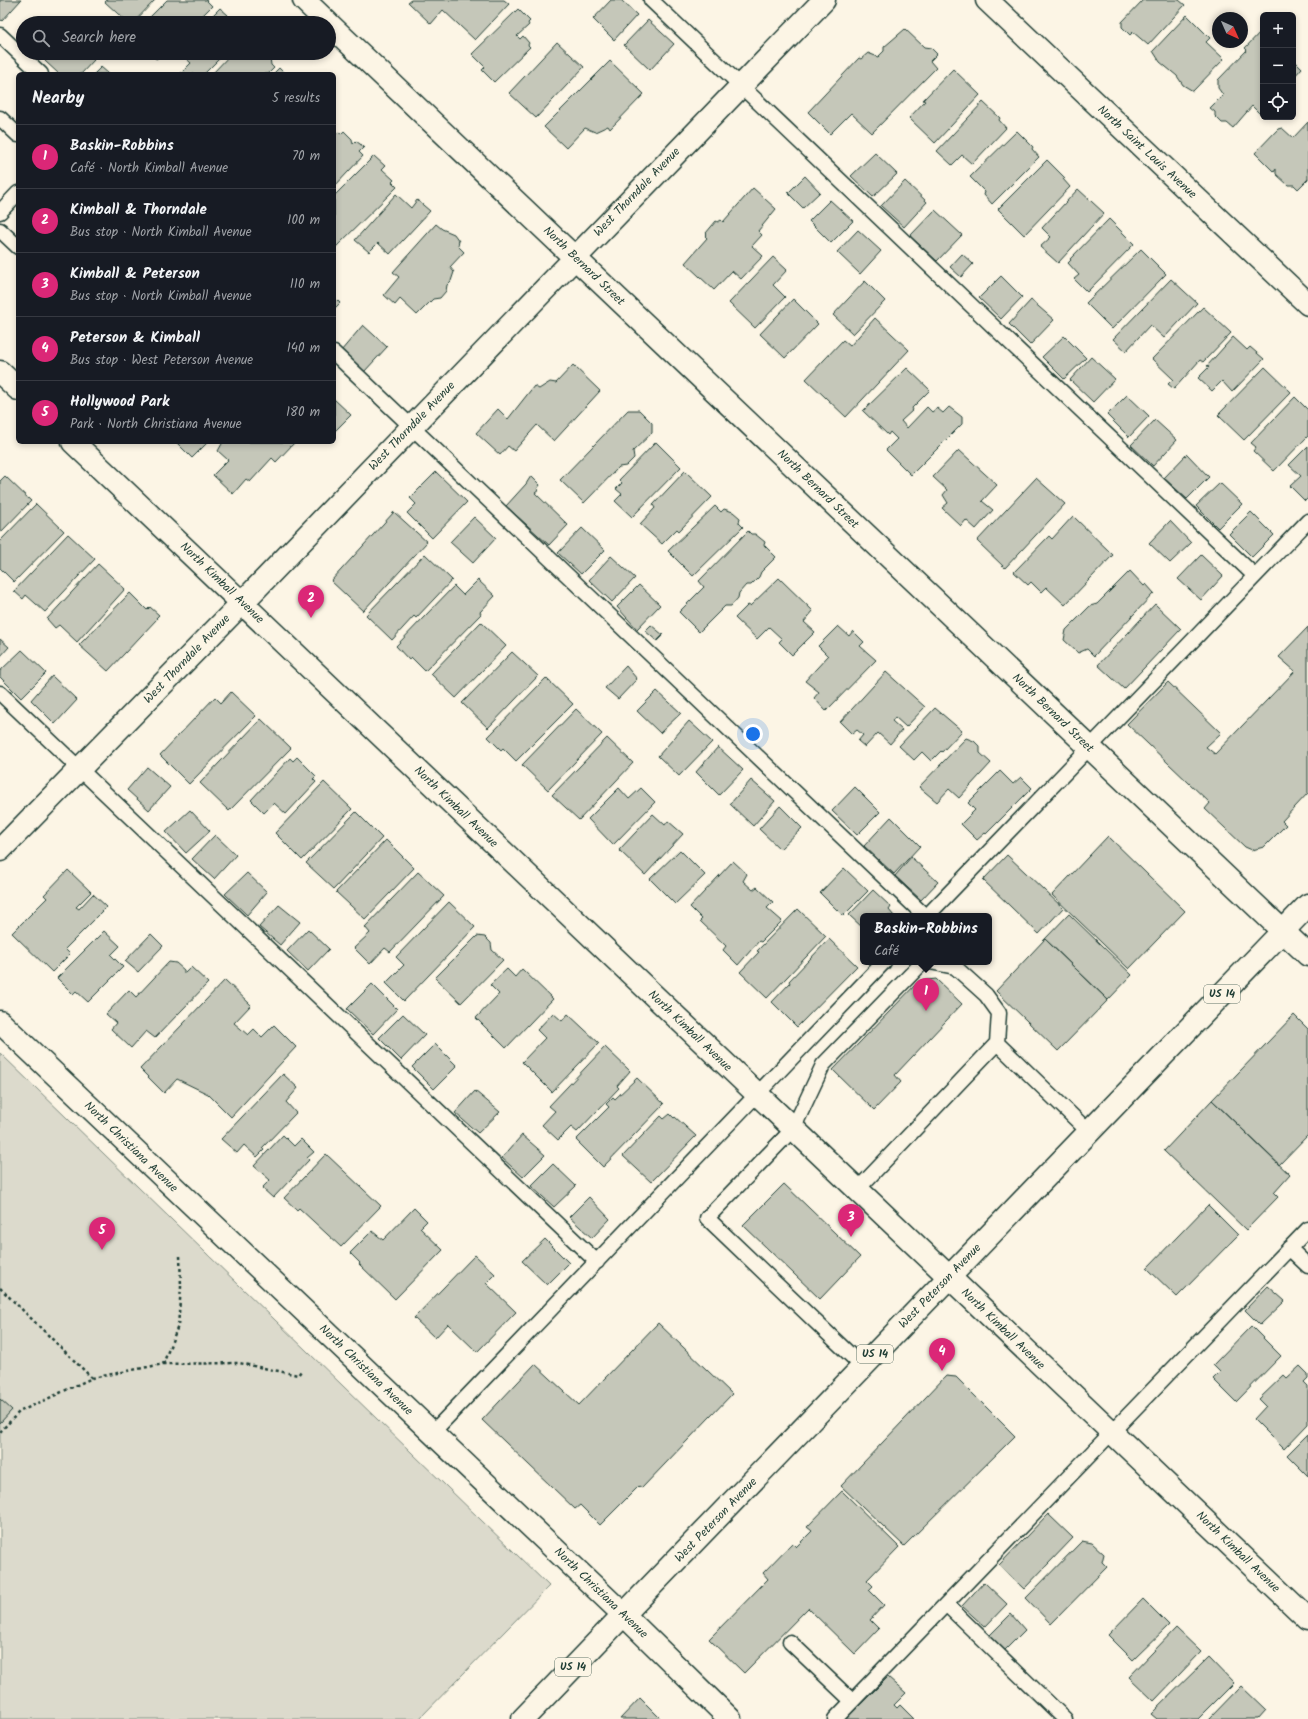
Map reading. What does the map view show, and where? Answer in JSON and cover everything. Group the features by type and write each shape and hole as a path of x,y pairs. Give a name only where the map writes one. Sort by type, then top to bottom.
{"street":[{"name":"North Bernard Street","path":"304,0 321,16"},
{"name":"West Thorndale Avenue","path":"0,850 242,603 574,257 824,0"},
{"name":"North Saint Louis Avenue","path":"987,0 1308,304"},
{"name":"North Bernard Street","path":"336,30 1308,955"},
{"path":"0,372 16,387"},
{"name":"North Kimball Avenue","path":"75,444 1308,1619"},
{"name":"West Peterson Avenue","path":"523,1719 1308,905"},
{"name":"North Christiana Avenue","path":"0,1022 624,1615 730,1719"}],"lane":[{"path":"651,0 1255,576"},
{"path":"0,35 16,50"},
{"path":"26,60 39,72"},
{"path":"0,118 16,133"},
{"path":"0,212 16,195"},
{"path":"0,230 16,245"},
{"path":"336,355 923,913"},
{"path":"929,913 1308,521"},
{"path":"0,693 596,1262"},
{"path":"432,1433 881,965"},
{"path":"863,1366 707,1218 793,1129 823,1065 920,965"},
{"path":"857,1190 997,1043 999,1013 986,995 955,967 945,965"},
{"path":"997,1043 1089,1132"},
{"path":"835,1719 1308,1229"},
{"path":"1289,1248 1308,1266"},
{"path":"946,1604 1064,1719"},
{"path":"790,1642 852,1701"}],"path":[{"path":"163,1364 178,1326 181,1287 180,1255"},
{"path":"0,1288 92,1378"},
{"path":"0,1432 20,1412 92,1378 163,1364 239,1363 298,1375 301,1372"}],"shaded area":[{"path":"0,1053 549,1586 419,1719 0,1719"}],"building":[{"path":"0,0 21,0 2,21 0,19"},
{"path":"107,0 155,0 140,16 120,16 105,2"},
{"path":"167,0 206,0 212,6 202,16 151,16"},
{"path":"411,0 504,0 509,4 475,40 443,10 431,24 408,2"},
{"path":"611,0 621,0 637,15 614,40 593,19"},
{"path":"1143,0 1179,0 1185,5 1148,45 1133,32 1130,35 1122,27 1122,22"},
{"path":"220,8 228,15 227,16 212,16"},
{"path":"518,9 530,21 528,23 529,25 517,36 520,39 523,36 529,43 528,45 530,47 494,82 482,70 485,67 472,54"},
{"path":"1187,15 1210,38 1206,42 1224,59 1193,91 1183,85 1177,76 1160,62 1153,51"},
{"path":"648,20 674,44 650,70 624,45"},
{"path":"905,29 924,47 931,48 937,54 930,61 936,68 872,133 851,113 830,134 808,112 859,58 861,59 868,53 878,57 884,51 884,47"},
{"path":"1260,32 1260,114 1252,106 1233,128 1227,123 1222,123 1215,116 1215,112 1210,108 1223,95 1218,88 1218,80 1247,50 1245,48 1248,48 1248,45"},
{"path":"557,42 584,67 536,118 509,93"},
{"path":"94,60 83,72 57,72 45,61"},
{"path":"188,60 218,60 206,72 182,72 191,63"},
{"path":"225,60 270,60 271,65 274,68 270,72 214,72"},
{"path":"610,61 644,94 610,129 608,126 595,132 585,128 566,148 544,127"},
{"path":"1296,62 1302,68 1296,75"},
{"path":"101,67 107,72 96,72"},
{"path":"279,68 283,72 275,72"},
{"path":"953,69 980,95 935,143 909,118 925,101 923,100"},
{"path":"983,102 1000,118 999,120 1006,128 972,164 962,155 952,165 937,151"},
{"path":"1308,122 1308,179 1298,189 1294,185 1288,185 1276,174 1276,169 1274,172 1255,153 1278,129 1282,128 1293,138"},
{"path":"344,131 352,139 353,144 356,141 364,147 359,152 363,156 336,185 336,134 338,132 341,134"},
{"path":"1017,131 1033,147 1032,149 1039,157 992,204 984,195 985,192 970,177"},
{"path":"875,153 897,174 873,197 851,176"},
{"path":"374,156 385,166 382,169 394,180 392,182 397,187 336,247 336,194"},
{"path":"1047,160 1065,178 1063,179 1070,187 1024,235 998,209"},
{"path":"805,176 820,192 803,208 788,193"},
{"path":"905,181 927,202 904,227 881,206"},
{"path":"753,188 776,209 758,231 762,235 752,246 763,256 741,279 732,271 714,290 685,263 707,238 705,236 707,234 706,233 716,221 718,222 721,220 723,222"},
{"path":"1078,189 1104,213 1058,263 1040,247 1051,237 1042,228"},
{"path":"396,194 411,208 417,200 430,211 390,254 378,243 369,252 355,240"},
{"path":"830,200 853,221 831,243 809,221"},
{"path":"935,210 962,235 937,261 910,236"},
{"path":"1109,219 1134,244 1087,292 1074,279 1079,275 1068,263 1071,260 1070,259"},
{"path":"436,224 442,229 454,234 459,241 458,246 464,252 450,267 454,272 451,281 447,285 446,291 440,298 433,299 417,315 400,299 395,305 384,295 399,277 393,272"},
{"path":"858,230 881,251 860,274 837,252"},
{"path":"1141,249 1166,274 1112,329 1086,303"},
{"path":"962,254 973,264 961,277 950,267"},
{"path":"773,257 787,270 773,285 785,297 755,328 729,303"},
{"path":"1001,276 1022,297 1001,319 979,298"},
{"path":"1171,279 1197,303 1164,338 1150,325 1126,351 1113,339"},
{"path":"865,281 885,301 853,334 833,315"},
{"path":"336,299 340,303 336,307"},
{"path":"793,299 818,324 785,358 760,334"},
{"path":"1031,300 1054,320 1030,345 1009,324"},
{"path":"1203,307 1231,333 1203,362 1200,360 1174,389 1168,384 1173,379 1152,359"},
{"path":"875,318 909,350 846,417 806,379 843,340 850,346"},
{"path":"363,325 387,347 364,372 341,351"},
{"path":"1064,336 1086,358 1064,379 1042,357"},
{"path":"1233,337 1247,350 1250,347 1264,359 1232,392 1222,381 1212,391 1198,378 1209,367 1207,366"},
{"path":"1091,357 1115,379 1093,402 1070,380"},
{"path":"573,365 600,391 554,441 537,425 514,451 508,446 500,455 476,433 498,409 508,419 534,386 539,389 550,382 556,383"},
{"path":"1265,367 1291,392 1244,440 1218,415"},
{"path":"907,368 930,390 912,408 913,410 901,421 907,428 927,407 932,412 937,408 943,413 949,407 962,417 962,424 911,475 886,450 897,439 890,432 888,435 863,411"},
{"path":"1127,395 1149,416 1129,437 1107,415"},
{"path":"1295,397 1308,410 1308,436 1274,471 1253,451 1256,447 1251,443"},
{"path":"336,401 351,415 336,430"},
{"path":"628,410 639,410 652,423 652,433 633,451 634,458 626,466 619,467 584,503 560,480"},
{"path":"1155,420 1177,440 1153,466 1131,445"},
{"path":"656,442 681,467 632,517 615,501 622,494 616,489 622,483 619,480"},
{"path":"178,444 206,444 192,458"},
{"path":"222,444 293,444 276,462 272,458 250,482 246,479 233,494 213,475 228,460 218,451"},
{"path":"1308,446 1308,498 1305,501 1290,486 1301,476 1289,465"},
{"path":"959,450 997,485 982,501 993,510 976,529 966,520 961,526 942,508 948,503 943,495 947,490 933,477"},
{"path":"1187,454 1209,477 1187,499 1164,478"},
{"path":"685,471 712,497 679,531 677,529 662,544 640,524 655,508 653,505"},
{"path":"436,472 467,502 432,538 407,513 416,504 410,498"},
{"path":"5,476 31,501 0,533 0,481"},
{"path":"531,476 540,485 537,489 539,490 535,493 568,525 549,545 506,506 526,484"},
{"path":"1036,478 1065,504 1005,568 977,541"},
{"path":"1220,483 1242,504 1218,528 1196,506"},
{"path":"36,504 64,531 14,582 0,568 0,541"},
{"path":"715,506 721,512 724,509 733,512 740,518 739,523 743,527 693,576 668,551"},
{"path":"394,512 427,542 363,611 331,581"},
{"path":"1251,512 1274,535 1252,557 1229,534"},
{"path":"1073,516 1113,555 1065,605 1046,587 1041,592 1031,582 1028,585 1014,572 1049,536 1052,539"},
{"path":"474,517 496,538 473,563 450,542"},
{"path":"1170,521 1191,543 1170,563 1149,543"},
{"path":"582,528 605,550 581,574 558,553"},
{"path":"748,531 751,534 755,534 765,542 764,545 776,557 751,585 746,585 731,606 725,606 699,632 679,612 704,587 699,581"},
{"path":"68,534 95,559 45,612 26,595 23,599 14,591"},
{"path":"425,554 452,580 416,618 414,616 392,640 366,615"},
{"path":"1201,555 1223,576 1201,600 1178,579"},
{"path":"611,556 635,578 612,602 589,580"},
{"path":"98,564 125,589 77,642 59,625 55,628 47,619"},
{"path":"1130,571 1144,586 1146,584 1154,593 1094,656 1087,649 1078,653 1064,640 1066,630 1090,606 1097,604"},
{"path":"779,578 813,611 804,622 815,632 792,655 779,642 782,639 769,627 757,639 735,618 748,605 750,606"},
{"path":"478,580 495,596 480,612 481,614 425,671 411,657 409,660 396,646 454,586 463,595"},
{"path":"639,585 660,605 637,629 617,607"},
{"path":"130,593 147,610 150,607 159,615 156,618 157,619 108,671 79,645"},
{"path":"1155,604 1181,629 1124,689 1098,665"},
{"path":"481,622 506,646 456,698 431,674"},
{"path":"651,625 663,635 657,641 645,631"},
{"path":"838,626 849,636 853,631 864,642 860,646 876,660 826,711 814,698 819,692 805,681 828,656 818,646"},
{"path":"1308,627 1308,793 1282,821 1286,825 1264,847 1252,850 1245,847 1205,809 1210,803 1127,724 1168,682 1221,733 1206,747 1215,754 1295,671 1279,657"},
{"path":"0,639 9,647 0,657"},
{"path":"22,650 46,673 21,698 0,677 0,671"},
{"path":"512,652 538,676 488,728 462,703"},
{"path":"626,666 637,679 618,699 605,688"},
{"path":"886,672 925,707 906,727 895,717 892,721 902,730 890,744 878,733 865,747 858,741 863,735 857,730 852,734 840,722"},
{"path":"52,676 77,700 55,724 31,700"},
{"path":"546,678 573,704 516,761 503,748 501,750 488,737"},
{"path":"657,691 681,713 660,733 637,711"},
{"path":"231,692 256,716 189,784 160,755 215,697 221,703"},
{"path":"935,708 962,731 931,761 922,752 914,760 899,746"},
{"path":"576,709 602,734 548,790 522,765"},
{"path":"261,719 291,748 229,811 200,783"},
{"path":"689,721 712,742 679,776 658,756"},
{"path":"607,738 633,763 579,820 552,795"},
{"path":"966,738 974,741 980,747 980,753 991,763 959,798 949,789 937,802 919,787"},
{"path":"718,747 743,770 719,795 696,772"},
{"path":"297,757 316,776 313,779 316,782 286,814 274,803 264,813 251,800 290,758 293,761"},
{"path":"147,767 170,787 149,810 127,790"},
{"path":"1000,771 1013,784 1021,777 1032,788 986,834 985,833 977,840 961,824 975,810 968,803"},
{"path":"751,780 775,801 753,826 730,804"},
{"path":"324,782 352,809 302,860 275,833"},
{"path":"855,787 880,812 857,835 832,811"},
{"path":"619,788 629,799 641,788 655,802 613,845 588,819"},
{"path":"780,806 802,828 780,849 759,829"},
{"path":"190,810 210,831 186,853 166,832"},
{"path":"356,812 382,838 334,889 306,863"},
{"path":"653,814 665,825 668,821 683,834 645,875 619,850"},
{"path":"891,817 920,846 894,874 864,846"},
{"path":"215,835 236,855 214,879 192,859"},
{"path":"1108,836 1185,911 1129,969 1052,895"},
{"path":"386,840 414,868 365,919 336,892"},
{"path":"680,850 705,875 675,904 650,879"},
{"path":"1007,855 1063,908 1039,934 983,880"},
{"path":"911,857 938,882 921,900 895,876"},
{"path":"733,861 747,874 743,881 753,890 757,887 773,902 767,908 782,921 761,942 759,941 738,965 723,950 726,946 700,921 702,919 690,907"},
{"path":"844,868 868,891 843,916 820,893"},
{"path":"68,870 91,892 76,907 79,909 93,894 107,907 65,949 70,954 52,972 12,933 47,898 44,895"},
{"path":"418,872 444,896 390,952 385,948 370,964 354,948 370,933 365,927"},
{"path":"247,873 267,892 247,915 225,894"},
{"path":"873,890 891,907 889,910 892,913 860,913 860,925 849,915"},
{"path":"449,902 475,927 404,1001 386,983 404,965 396,957"},
{"path":"279,905 300,922 280,945 259,927"},
{"path":"798,909 826,936 767,998 740,972 759,952 757,951"},
{"path":"1069,914 1132,975 1108,1000 1045,939"},
{"path":"308,929 329,949 308,971 287,951"},
{"path":"104,931 120,946 111,955 123,967 88,1002 76,991 73,994 57,978"},
{"path":"151,934 163,946 138,972 125,961"},
{"path":"477,936 485,937 491,943 492,950 503,960 461,1003 435,978"},
{"path":"829,939 857,966 797,1027 772,1002 790,983 789,981"},
{"path":"1045,939 1108,1000 1058,1051 996,991"},
{"path":"169,962 176,963 184,970 184,974 191,967 208,983 155,1038 146,1031 131,1048 111,1029 116,1023 106,1014 129,990 136,997"},
{"path":"507,969 515,977 522,969 553,999 506,1048 476,1018 499,994 490,985"},
{"path":"936,979 962,1004 895,1075 901,1082 874,1110 833,1070 919,981"},
{"path":"225,980 251,1005 234,1023 248,1035 254,1029 262,1037 274,1025 296,1047 231,1117 208,1094 177,1079 164,1093 140,1069"},
{"path":"372,984 397,1009 373,1034 347,1009"},
{"path":"553,1013 562,1021 568,1014 599,1043 552,1092 522,1062 545,1038 537,1030"},
{"path":"403,1014 425,1035 401,1060 379,1038"},
{"path":"1294,1015 1308,1029 1308,1135 1279,1165 1212,1100"},
{"path":"435,1044 457,1066 434,1089 412,1067"},
{"path":"605,1047 630,1071 617,1086 619,1088 577,1132 571,1127 558,1140 542,1125 555,1111 549,1106"},
{"path":"283,1074 298,1088 286,1102 296,1113 262,1148 264,1150 257,1157 244,1145 237,1153 221,1139"},
{"path":"637,1078 664,1104 603,1167 576,1140 609,1107 606,1104 613,1097 615,1099"},
{"path":"475,1091 500,1112 478,1133 455,1113"},
{"path":"1212,1100 1290,1175 1274,1193 1278,1197 1246,1230 1164,1151"},
{"path":"670,1114 696,1136 651,1182 623,1156 661,1116 664,1119"},
{"path":"283,1135 294,1146 301,1139 314,1152 307,1158 309,1160 273,1198 262,1188 270,1180 254,1166"},
{"path":"522,1135 545,1155 523,1177 502,1158"},
{"path":"326,1154 381,1206 341,1247 299,1208 297,1210 284,1198"},
{"path":"553,1164 576,1186 554,1207 531,1186"},
{"path":"784,1184 860,1257 820,1299 743,1225"},
{"path":"589,1197 610,1219 592,1238 569,1217"},
{"path":"1208,1205 1238,1235 1177,1297 1147,1268"},
{"path":"414,1208 427,1221 420,1228 443,1250 395,1299 359,1264 360,1263 350,1253 372,1231 383,1240"},
{"path":"545,1239 569,1263 547,1285 522,1261"},
{"path":"475,1255 495,1274 486,1283 516,1312 477,1352 448,1324 435,1338 414,1318"},
{"path":"1268,1286 1285,1301 1260,1325 1245,1310"},
{"path":"658,1323 732,1394 642,1488 639,1486 600,1525 580,1505 575,1509 482,1420 535,1364 579,1405"},
{"path":"1251,1326 1281,1356 1236,1402 1213,1379 1220,1372 1213,1365"},
{"path":"1300,1366 1308,1374 1308,1378 1304,1382 1308,1386 1308,1424 1284,1449 1254,1419 1266,1406 1259,1399 1284,1375 1287,1378"},
{"path":"946,1376 956,1377 1015,1436 904,1546 841,1486"},
{"path":"0,1399 12,1410 0,1423"},
{"path":"1308,1434 1308,1476 1287,1455"},
{"path":"842,1491 899,1547 867,1580 873,1586 869,1590 884,1605 870,1620 879,1629 855,1654 808,1608 744,1673 709,1639 768,1579 763,1573 792,1543 796,1547 812,1531 807,1527"},
{"path":"1048,1514 1073,1538 1024,1589 999,1565"},
{"path":"1082,1541 1092,1543 1104,1554 1102,1562 1107,1567 1051,1624 1026,1598"},
{"path":"984,1582 1007,1604 985,1627 962,1606"},
{"path":"1143,1599 1169,1625 1133,1660 1108,1635"},
{"path":"1011,1614 1025,1630 1004,1651 989,1636"},
{"path":"1176,1628 1201,1652 1154,1701 1129,1677"},
{"path":"1209,1657 1234,1683 1198,1719 1157,1719 1151,1714"},
{"path":"888,1677 906,1693 894,1705 897,1708 900,1705 914,1719 846,1719"},
{"path":"1241,1686 1266,1710 1258,1719 1209,1719"},
{"path":"640,1698 661,1719 620,1719"}],"place":[{"name":"Kimball & Thorndale","path":"311,618"},
{"name":"Baskin-Robbins","path":"926,1011"},
{"name":"Kimball & Peterson","path":"851,1237"},
{"name":"Hollywood Park","path":"102,1250"},
{"name":"Peterson & Kimball","path":"942,1371"}]}
